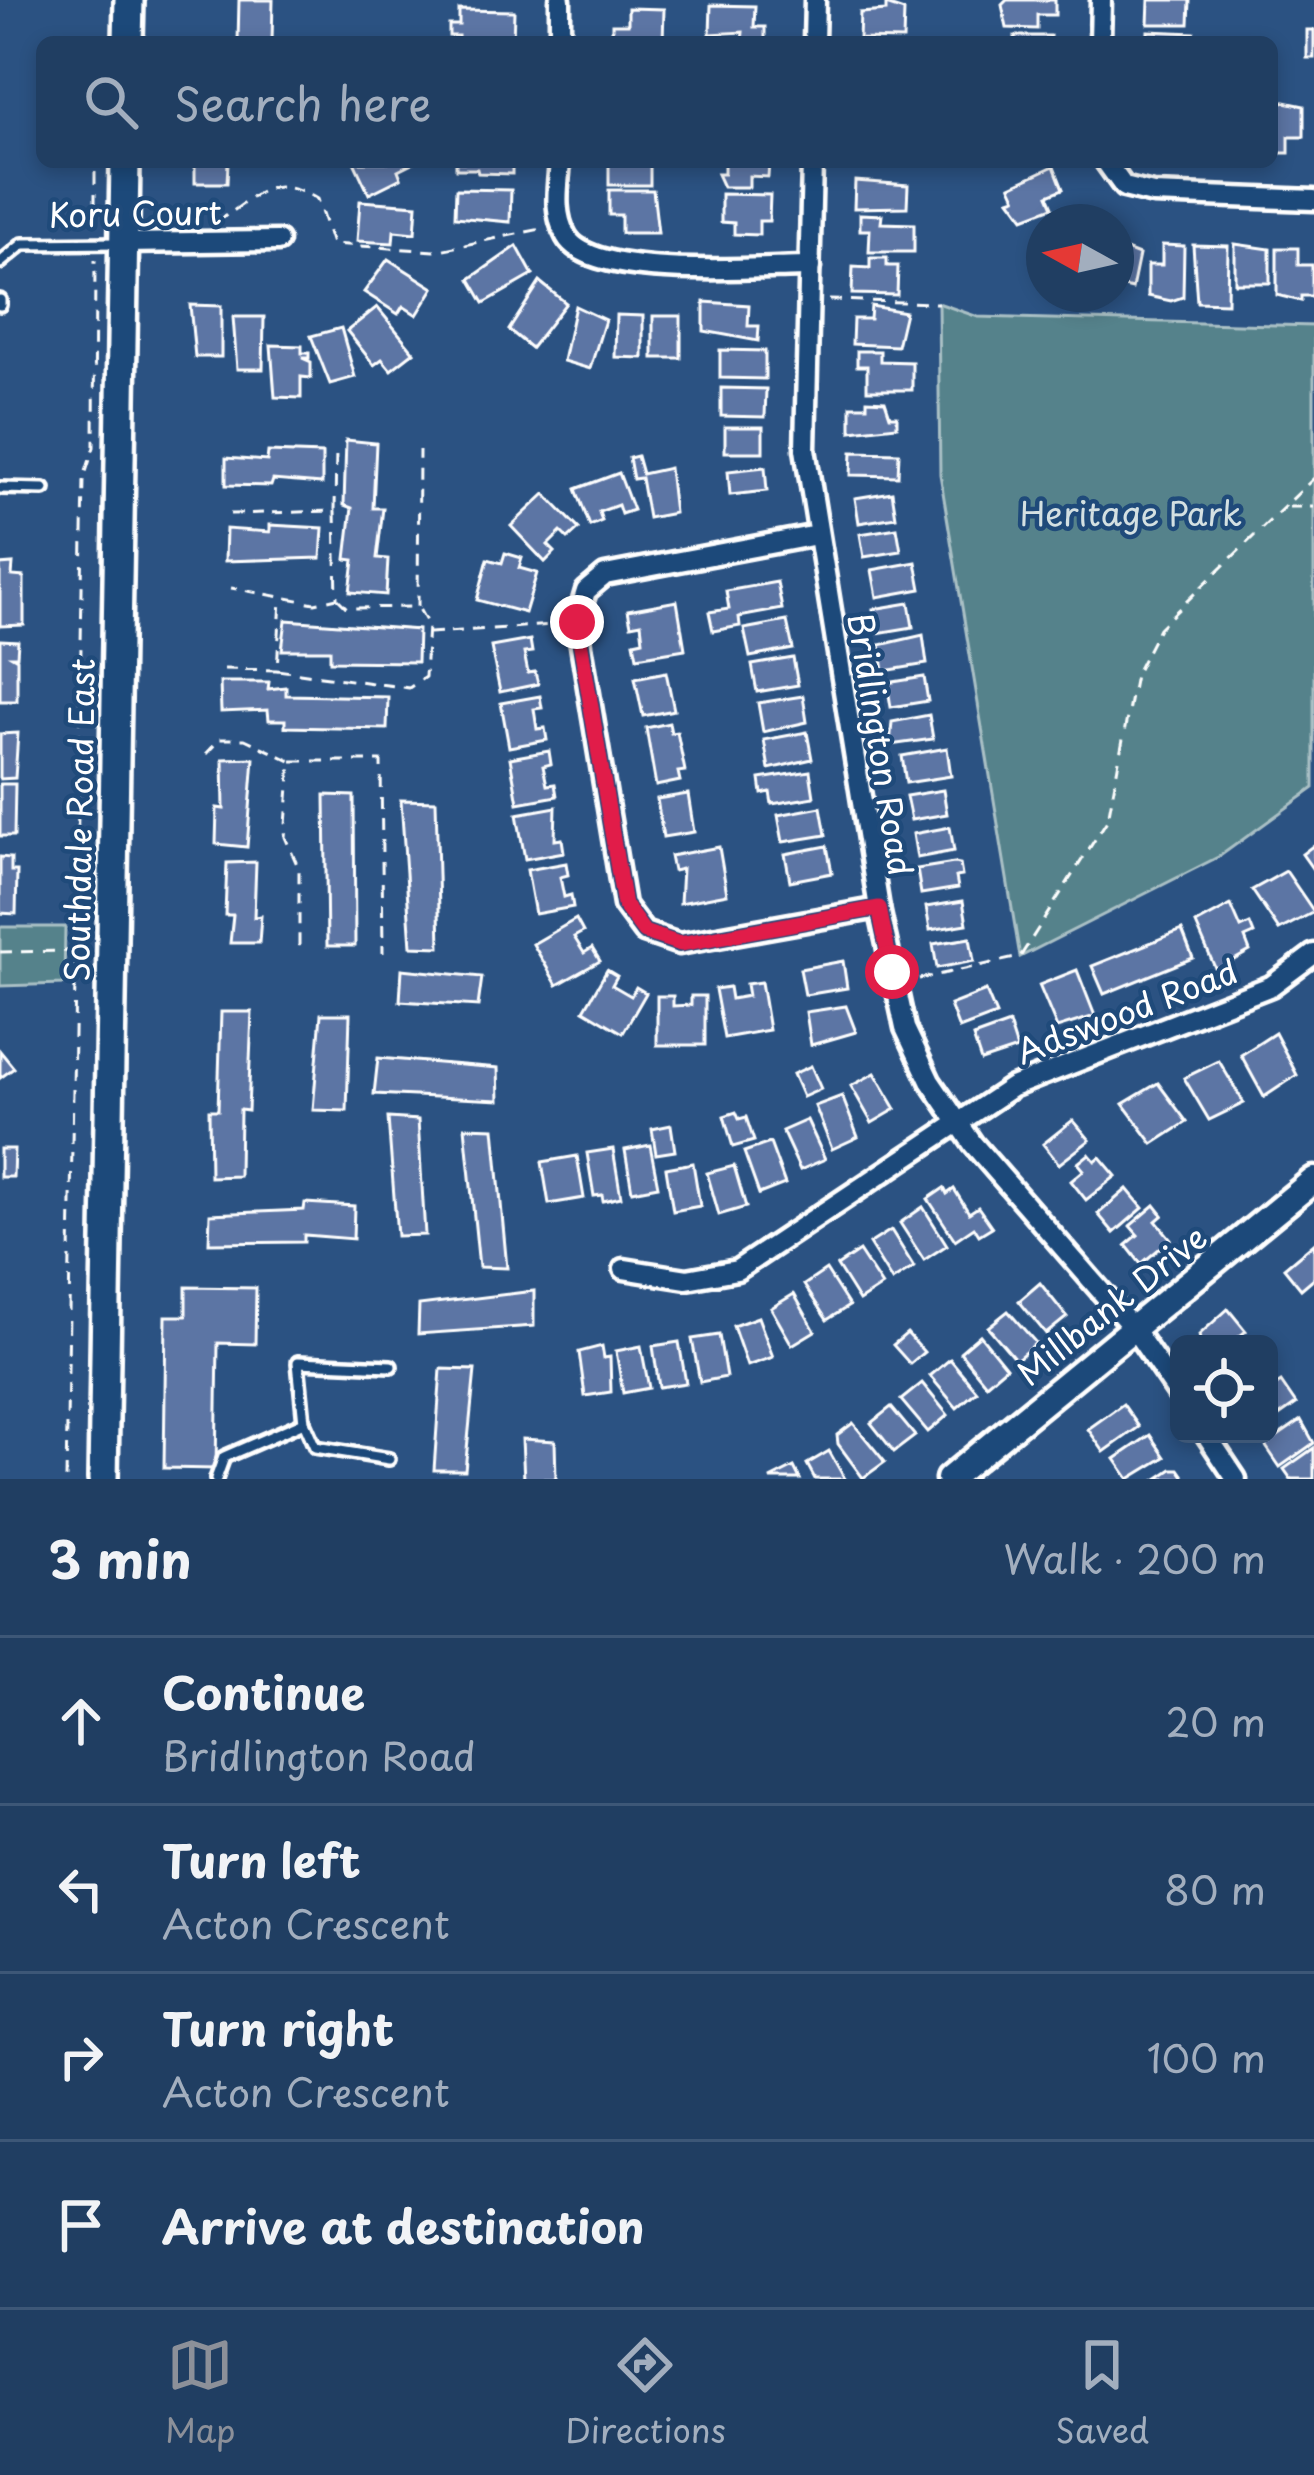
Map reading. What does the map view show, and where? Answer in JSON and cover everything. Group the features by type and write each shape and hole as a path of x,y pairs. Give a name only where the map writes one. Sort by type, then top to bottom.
{"main road":[{"path":"128,36 129,0"},
{"name":"Southdale Road East","path":"103,1479 112,950 109,242 124,168"}],"street":[{"path":"560,0 560,36"},
{"path":"814,36 815,0"},
{"path":"1100,36 1101,0"},
{"path":"560,168 560,218 567,238 590,258 630,266 810,267"},
{"name":"Bridlington Road","path":"812,168 805,449 879,908 905,1028 957,1120 1133,1328 1170,1382"},
{"path":"1110,168 1124,187 1153,194 1314,200"},
{"name":"Koru Court","path":"109,242 278,241"},
{"path":"818,535 605,575 586,591 577,622 586,693 624,905 644,932 680,944 879,908"},
{"name":"Adswood Road","path":"624,1269 687,1279 737,1270 939,1140 957,1120 1012,1087 1271,986 1314,953"},
{"name":"Millbank Drive","path":"949,1479 1314,1180"},
{"path":"1211,1443 1236,1479"}],"lane":[{"name":"Koru Court","path":"0,263 23,244 109,242"},
{"path":"0,488 44,489"},
{"path":"389,1459 315,1447 304,1422 298,1362 391,1366"},
{"path":"216,1479 224,1457 304,1422"}],"path":[{"path":"66,1479 84,478 94,447 109,242 96,168"},
{"path":"202,224 217,221 254,192 278,185 317,200 332,244 435,251 542,229"},
{"path":"809,300 938,303"},
{"path":"336,450 337,598 347,608 418,607"},
{"path":"224,669 277,670 409,688 425,677 428,633 418,607 419,450"},
{"path":"919,979 1020,958 1108,819 1122,766 1135,675 1159,628 1314,478"},
{"path":"1287,507 1314,507"},
{"path":"230,514 335,512"},
{"path":"231,588 315,603 337,598"},
{"path":"277,670 281,597"},
{"path":"428,633 554,625"},
{"path":"206,754 220,739 245,739 291,761 381,761 383,953"},
{"path":"291,761 286,837 299,869 298,949"},
{"path":"0,952 112,950"}],"green space":[{"name":"Heritage Park","path":"938,303 978,317 1314,326 1314,788 1220,856 1020,957 940,474"},
{"path":"0,927 65,927 64,984 0,986"}],"building":[{"path":"239,0 273,0 272,36 238,36"},
{"path":"1007,0 1055,0 1055,15 1037,15 1037,29 1007,28 1002,5"},
{"path":"1149,0 1190,0 1189,24 1148,24"},
{"path":"711,5 755,6 754,27 765,27 765,36 710,34"},
{"path":"886,5 904,11 903,36 859,36 860,13 886,11"},
{"path":"628,8 664,9 663,36 612,36 612,24 628,24"},
{"path":"459,10 514,11 513,36 449,36 449,25 459,25"},
{"path":"1307,30 1314,30 1314,58 1307,58"},
{"path":"1148,31 1194,33 1194,36 1148,36"},
{"path":"1278,102 1304,106 1304,137 1289,137 1289,153 1278,153"},
{"path":"195,168 228,168 227,183 195,183"},
{"path":"357,168 402,168 398,170 401,178 369,194"},
{"path":"512,168 512,174 478,173 477,169 456,169"},
{"path":"609,168 650,168 650,185 609,185"},
{"path":"724,168 769,168 768,177 749,176 749,187 723,187 717,174 724,174"},
{"path":"1055,168 1063,189 1048,195 1052,204 1026,204 1024,218 1010,199 1016,197 1011,186"},
{"path":"855,181 908,185 907,207 854,208"},
{"path":"456,189 511,190 510,222 455,217"},
{"path":"609,190 653,190 658,233 621,233 621,215 609,215"},
{"path":"721,194 770,195 769,221 759,221 759,235 734,234 734,223 721,222"},
{"path":"360,201 417,205 415,233 394,231 393,243 357,241"},
{"path":"860,214 882,215 881,223 914,224 914,252 869,252 870,230 860,230"},
{"path":"1235,244 1270,249 1270,283 1235,283"},
{"path":"1162,245 1184,246 1183,297 1171,301 1148,296 1148,265 1162,265"},
{"path":"1193,245 1228,246 1227,303 1197,302"},
{"path":"517,246 533,275 484,303 470,279"},
{"path":"1277,248 1298,248 1298,265 1312,265 1312,296 1301,296 1301,301 1277,295"},
{"path":"870,258 887,258 887,266 898,266 897,295 852,294 853,267 870,268"},
{"path":"388,259 434,288 417,315 403,306 398,314 364,292"},
{"path":"540,282 566,303 531,348 509,330"},
{"path":"704,302 749,305 748,326 759,326 758,341 704,331"},
{"path":"190,305 221,306 221,357 195,357"},
{"path":"575,306 605,320 590,369 563,361"},
{"path":"871,306 905,312 897,346 852,344 853,319 870,319"},
{"path":"377,307 414,352 391,370 382,359 374,365 347,331"},
{"path":"616,315 643,316 643,358 615,357"},
{"path":"653,316 681,316 681,358 653,358"},
{"path":"233,317 264,317 263,369 237,369"},
{"path":"341,328 355,377 330,384 311,336"},
{"path":"271,345 302,346 302,353 309,353 309,358 302,358 311,362 311,378 301,377 301,398 275,397"},
{"path":"720,350 765,351 765,379 720,378"},
{"path":"857,351 880,351 880,361 912,362 912,390 867,390 867,366 857,366"},
{"path":"721,388 766,389 765,417 721,416"},
{"path":"867,400 885,401 890,416 897,416 897,426 851,431 851,406 867,406"},
{"path":"725,427 763,427 763,452 725,452"},
{"path":"346,440 376,443 373,508 383,508 377,558 388,559 386,595 350,592 354,560 346,559 352,508 344,505"},
{"path":"268,452 322,454 322,484 273,480 271,486 226,485 226,458 267,461"},
{"path":"852,452 899,453 898,476 851,475"},
{"path":"637,456 642,474 669,468 674,513 648,518 641,478 633,479 629,458"},
{"path":"765,467 767,491 730,495 728,471"},
{"path":"619,473 633,510 621,514 618,505 599,512 602,521 590,526 576,489"},
{"path":"892,492 896,517 859,523 855,498"},
{"path":"545,494 579,529 568,539 561,532 548,545 555,552 545,562 511,526"},
{"path":"270,525 323,528 321,558 225,561 226,529 270,532"},
{"path":"897,528 901,551 864,557 860,534"},
{"path":"505,553 522,558 519,568 537,573 525,613 477,600 488,559 502,563"},
{"path":"916,562 921,589 877,597 872,570"},
{"path":"13,564 12,576 24,577 24,625 0,626 0,565"},
{"path":"777,582 782,609 739,617 740,626 713,631 709,612 729,609 726,591"},
{"path":"677,601 685,649 637,657 634,642 643,640 641,623 631,625 628,610"},
{"path":"909,603 913,627 877,633 873,609"},
{"path":"286,620 418,630 417,662 330,661 330,650 282,650"},
{"path":"787,621 793,649 750,657 744,629"},
{"path":"923,635 927,664 884,671 880,645"},
{"path":"0,640 18,641 17,656 12,656 17,659 17,701 0,701"},
{"path":"530,640 532,652 524,653 528,673 535,672 538,684 500,692 491,647"},
{"path":"793,658 798,685 757,692 752,665"},
{"path":"666,672 674,710 643,716 635,678"},
{"path":"924,677 928,701 891,707 887,683"},
{"path":"220,682 269,682 268,689 286,687 286,695 388,697 387,729 285,727 285,720 269,720 268,710 221,712"},
{"path":"540,696 542,708 534,709 537,729 545,728 547,740 509,747 501,703"},
{"path":"803,696 807,722 763,732 758,703"},
{"path":"929,715 933,739 890,745 892,722"},
{"path":"669,723 671,733 677,732 685,771 678,772 680,781 656,786 646,728"},
{"path":"807,732 812,759 769,769 764,740"},
{"path":"18,733 15,778 0,779 0,734"},
{"path":"947,748 951,776 906,783 902,756"},
{"path":"549,751 551,764 543,766 547,785 555,784 557,796 518,803 510,758"},
{"path":"254,758 247,847 216,844 217,808 224,809 223,759"},
{"path":"810,771 814,797 772,804 770,792 762,794 760,779"},
{"path":"0,784 15,784 14,836 0,836"},
{"path":"943,790 947,814 911,820 906,796"},
{"path":"688,794 694,832 663,837 657,799"},
{"path":"325,795 354,796 355,946 327,946"},
{"path":"401,800 436,801 440,947 411,946"},
{"path":"556,807 555,840 562,839 564,852 525,859 517,814"},
{"path":"821,807 826,835 783,842 778,815"},
{"path":"950,827 954,851 917,858 913,834"},
{"path":"1314,845 1314,871 1302,854"},
{"path":"827,846 832,873 790,881 785,854"},
{"path":"719,847 727,894 680,903 682,869 673,871 670,856"},
{"path":"0,857 11,858 11,871 17,871 16,914 0,913"},
{"path":"256,862 254,917 261,916 259,943 230,943 233,915 225,915 227,863"},
{"path":"566,863 568,875 560,877 564,897 571,895 573,907 535,914 527,870"},
{"path":"960,864 962,876 956,877 958,888 921,894 917,869"},
{"path":"1286,871 1314,912 1279,930 1252,890"},
{"path":"963,901 967,924 930,930 926,907"},
{"path":"1231,905 1241,928 1250,924 1254,934 1245,938 1250,951 1216,970 1196,924"},
{"path":"576,919 583,932 574,937 584,953 592,948 600,961 557,985 533,944"},
{"path":"1182,930 1193,958 1104,994 1092,966"},
{"path":"970,938 974,961 937,968 933,944"},
{"path":"843,961 847,988 805,995 800,969"},
{"path":"402,969 482,977 478,1006 400,1001"},
{"path":"607,970 617,976 612,985 631,996 636,987 646,993 623,1033 584,1010"},
{"path":"1077,970 1095,1016 1057,1028 1039,985"},
{"path":"761,982 769,1030 724,1038 715,989 729,987 731,999 748,996 746,984"},
{"path":"986,991 996,1015 959,1029 950,1005"},
{"path":"657,996 673,996 673,1006 691,1005 691,996 705,996 705,1045 657,1045"},
{"path":"846,1006 856,1032 811,1045 806,1012"},
{"path":"221,1012 252,1012 248,1111 240,1110 239,1176 210,1177 209,1110 218,1110"},
{"path":"321,1014 350,1014 347,1111 313,1110"},
{"path":"1009,1024 1017,1049 981,1061 973,1037"},
{"path":"1275,1033 1297,1075 1264,1097 1241,1055"},
{"path":"0,1051 14,1068 0,1078"},
{"path":"378,1058 498,1068 499,1100 374,1094"},
{"path":"1219,1061 1244,1103 1209,1120 1184,1078"},
{"path":"811,1066 821,1089 803,1097 793,1074"},
{"path":"875,1073 896,1109 872,1123 851,1086"},
{"path":"1158,1083 1187,1122 1153,1144 1123,1104"},
{"path":"842,1096 858,1137 832,1149 815,1106"},
{"path":"736,1112 739,1119 746,1117 754,1141 733,1147 724,1116"},
{"path":"388,1118 418,1120 425,1235 397,1236"},
{"path":"807,1120 825,1159 800,1170 782,1131"},
{"path":"1073,1120 1090,1140 1059,1164 1043,1144"},
{"path":"671,1125 675,1151 656,1154 652,1129"},
{"path":"465,1127 494,1128 507,1268 479,1267"},
{"path":"770,1143 785,1184 759,1194 744,1152"},
{"path":"650,1145 658,1186 632,1191 625,1150"},
{"path":"0,1149 14,1149 13,1177 0,1177"},
{"path":"613,1149 621,1197 603,1201 602,1195 594,1196 587,1153"},
{"path":"1089,1154 1095,1161 1100,1157 1116,1176 1086,1200 1071,1181 1084,1170 1078,1163"},
{"path":"577,1156 584,1198 549,1204 542,1162"},
{"path":"693,1163 700,1206 673,1211 666,1168"},
{"path":"734,1166 746,1207 719,1215 707,1173"},
{"path":"944,1188 947,1194 954,1189 969,1213 978,1207 992,1227 979,1235 974,1227 955,1240 928,1199"},
{"path":"1127,1189 1143,1208 1114,1233 1098,1214"},
{"path":"305,1203 354,1206 353,1239 304,1235 304,1242 209,1243 210,1214 304,1210"},
{"path":"1155,1205 1163,1215 1156,1221 1171,1239 1141,1264 1126,1245 1138,1235 1130,1226"},
{"path":"923,1207 947,1245 924,1260 900,1223"},
{"path":"891,1230 914,1267 892,1281 869,1244"},
{"path":"1314,1243 1314,1278 1301,1289 1284,1268"},
{"path":"859,1251 882,1286 859,1301 837,1266"},
{"path":"826,1270 849,1306 827,1320 804,1285"},
{"path":"1040,1283 1067,1317 1046,1334 1019,1301"},
{"path":"186,1287 256,1288 255,1344 218,1343 216,1469 164,1468 166,1316 186,1316"},
{"path":"534,1291 534,1326 418,1334 419,1305"},
{"path":"794,1294 815,1331 792,1345 771,1308"},
{"path":"1228,1309 1246,1331 1241,1335 1199,1335"},
{"path":"1008,1311 1036,1343 1016,1360 988,1327"},
{"path":"758,1317 773,1357 747,1366 733,1326"},
{"path":"907,1333 924,1352 910,1364 893,1345"},
{"path":"719,1335 726,1377 700,1382 692,1339"},
{"path":"980,1335 1006,1367 986,1384 960,1352"},
{"path":"679,1342 686,1383 659,1387 653,1346"},
{"path":"602,1346 604,1358 610,1357 611,1392 585,1396 579,1352"},
{"path":"641,1346 649,1388 623,1393 616,1351"},
{"path":"950,1359 977,1391 957,1408 930,1376"},
{"path":"441,1369 475,1370 465,1470 434,1470"},
{"path":"922,1383 948,1415 928,1432 901,1400"},
{"path":"1278,1384 1296,1404 1278,1417"},
{"path":"1123,1404 1139,1427 1104,1452 1088,1429"},
{"path":"891,1407 915,1436 894,1452 871,1423"},
{"path":"1301,1420 1314,1443 1280,1467 1265,1445 1278,1443 1278,1436"},
{"path":"853,1423 885,1462 863,1478 838,1444 837,1435"},
{"path":"1150,1435 1165,1457 1129,1479 1115,1459"},
{"path":"522,1439 555,1441 556,1479 524,1479"},
{"path":"1314,1448 1314,1479 1291,1479 1284,1469"},
{"path":"829,1451 845,1479 815,1479 807,1464"},
{"path":"794,1467 800,1479 770,1479"},
{"path":"1179,1469 1186,1479 1157,1479"}],"route":[{"path":"577,622 624,905 644,932 680,944 879,908 892,972"}]}
